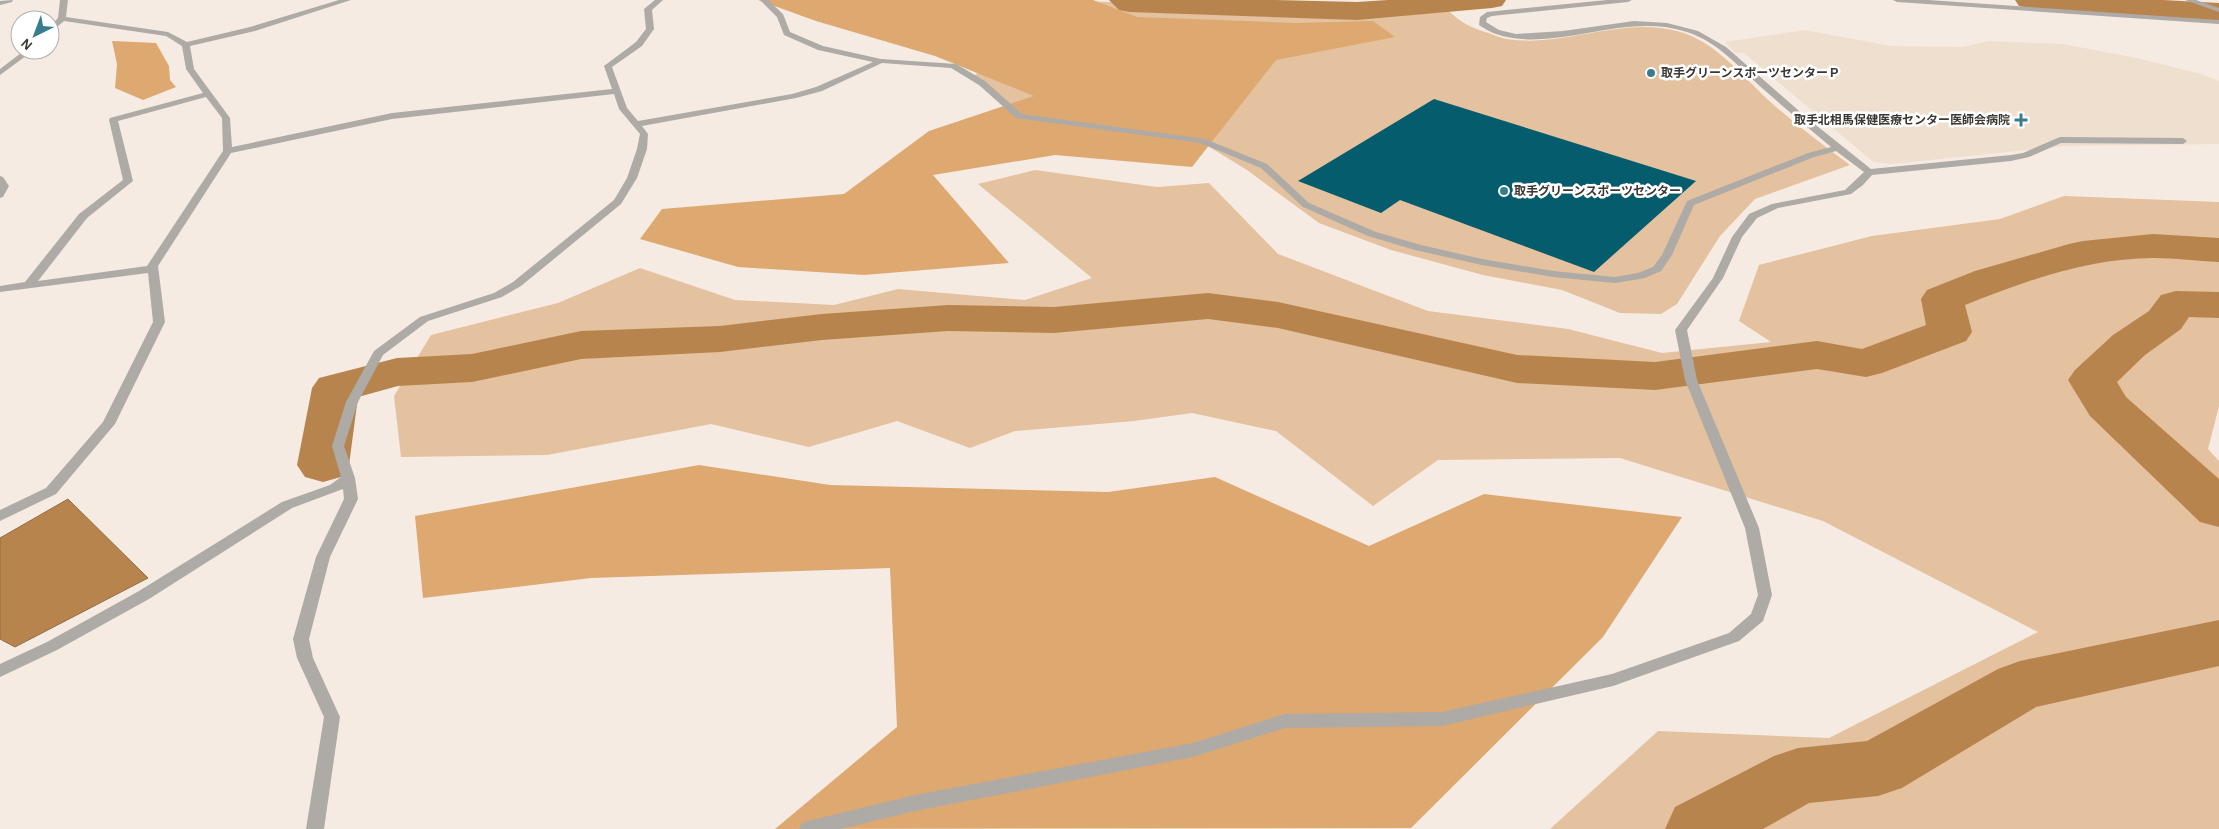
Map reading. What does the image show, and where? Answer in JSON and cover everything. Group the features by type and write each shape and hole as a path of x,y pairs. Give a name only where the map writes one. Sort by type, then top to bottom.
{"street":[{"path":"0,3 9,0"},
{"path":"64,0 62,20 168,34 186,45 252,29 347,0"},
{"path":"315,829 332,717 305,658 301,639 323,557 351,499 348,478 338,446 352,402 378,352 424,319 498,295 516,284 618,202 632,178 642,149 644,134 623,109 608,66 639,44 650,29 648,9 659,0"},
{"path":"764,0 780,16 786,33 822,48 881,60 953,66 982,83 1019,116 1202,141 1264,166 1306,204 1372,234 1400,243 1482,262 1553,274 1615,280 1641,276 1657,269 1668,255 1690,203 1811,155 1837,148"},
{"path":"1628,0 1490,14 1484,17 1482,24 1487,28 1517,37 1631,22 1660,24 1692,32 1718,45 1837,148 1869,172 2011,158 2026,155 2060,140 2183,141"},
{"path":"1897,0 2219,22"},
{"path":"2189,0 2219,10"},
{"path":"0,289 151,268 228,151 226,118 190,69 186,45"},
{"path":"0,73 17,60"},
{"path":"636,124 793,96 819,89 881,60"},
{"path":"228,151 392,116 617,91"},
{"path":"29,285 83,216 128,181 113,120 208,94"},
{"path":"808,829 915,803 1193,750 1285,721 1442,719 1613,680 1734,637 1758,617 1765,596 1752,528 1691,380 1680,330 1718,278 1737,237 1753,216 1775,206 1848,192 1860,183 1869,172"},
{"path":"0,179 4,186 0,195"},
{"path":"0,516 50,491 109,424 159,322 153,265"},
{"path":"0,671 52,646 144,595 287,505 335,488 348,478"}],"shaded area":[{"path":"758,0 1093,0 1137,17 1296,23 1373,21 1395,37 1276,60 1192,167 1055,155 933,175 1009,263 864,275 738,267 640,239 662,209 844,194 929,131 1034,96 935,56 816,21"},
{"name":"取手グリーンスポーツセンター","path":"1082,1 1343,11 1442,3 1456,18 1472,27 1504,38 1528,41 1634,27 1656,27 1677,31 1705,43 1718,52 1784,114 1850,165 1755,199 1720,236 1677,304 1661,314 1620,313 1562,290 1483,275 1391,250 1319,223 1247,170 1185,132 1008,110 972,77"},
{"name":"取手北相馬保健医療センター医師会病院","path":"1805,30 1891,46 1962,47 1989,41 2063,44 2137,58 2201,74 2219,81 2219,144 2065,146 1892,164 1873,162 1744,53 1735,53 1725,42"},
{"path":"112,41 156,43 169,66 170,80 176,87 143,100 115,88 117,64"},
{"path":"1035,170 1157,187 1209,183 1278,254 1428,311 1568,329 1662,353 1771,342 1739,321 1759,265 1872,236 2000,219 2064,196 2219,202 2219,406 2208,449 2219,461 2219,829 1550,829 1658,731 1829,738 2038,632 1823,521 1620,458 1438,460 1373,506 1276,431 1192,413 1134,421 1015,431 970,448 897,421 809,447 711,424 547,455 401,457 394,396 431,335 558,303 640,268 735,300 834,305 898,289 1025,300 1092,278 978,184"},
{"path":"699,465 830,485 1108,492 1215,477 1369,546 1484,494 1682,517 1603,637 1411,828 775,829 897,727 890,568 591,578 423,598 415,516"},
{"path":"68,499 148,578 15,647 0,639 0,538"}],"building":[{"name":"取手グリーンスポーツセンター","path":"1434,99 1696,181 1594,272 1400,200 1381,213 1298,181"}],"waterway":[{"path":"1123,0 1129,4 1357,11 1492,0"},
{"path":"2029,0 2219,12"},
{"path":"323,465 336,388 397,372 472,368 581,345 720,339 822,327 948,318 1054,320 1208,306 1278,315 1517,369 1655,376 1817,355 1866,363 1950,332 1942,299 1990,280 2083,253 2153,246 2219,250"},
{"path":"2219,305 2176,304 2165,320 2129,345 2092,380 2107,406 2219,509"},
{"path":"1700,829 1798,776 1878,768 2020,686 2219,643"}],"place":[{"name":"取手グリーンスポーツセンターＰ","path":"1651,73"},
{"name":"取手北相馬保健医療センター医師会病院","path":"2021,120"},
{"name":"取手グリーンスポーツセンター","path":"1504,191"}]}
